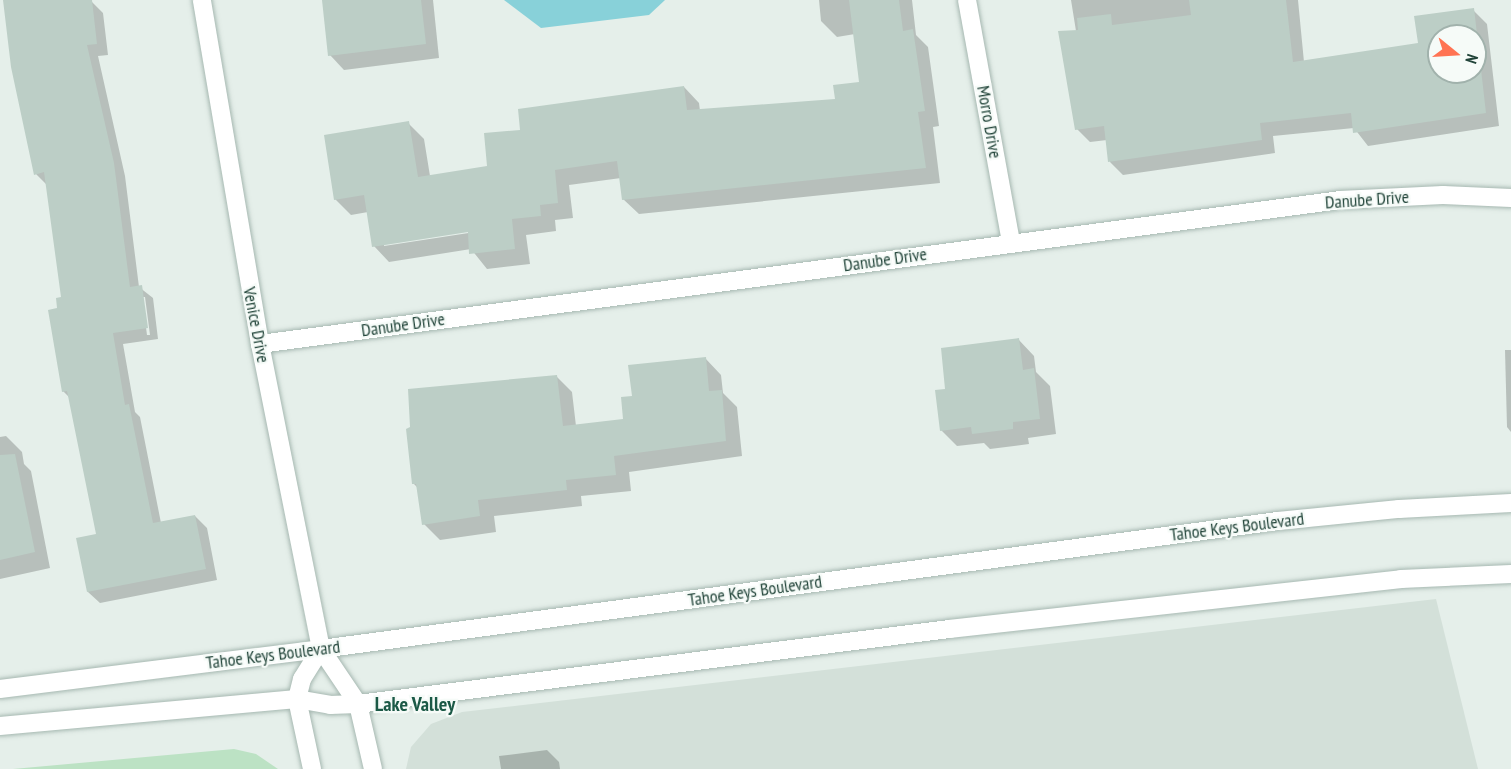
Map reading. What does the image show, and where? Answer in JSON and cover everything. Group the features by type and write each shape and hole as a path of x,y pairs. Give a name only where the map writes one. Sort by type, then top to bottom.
{"street":[{"name":"Venice Drive","path":"202,0 260,344 321,649"},
{"name":"Morro Drive","path":"967,0 1011,243"},
{"name":"Danube Drive","path":"260,344 1340,200 1443,195 1511,198"},
{"name":"Tahoe Keys Boulevard","path":"0,689 321,649 1278,521 1399,509 1511,503"},
{"path":"0,726 297,699 330,705 358,704 1008,623 1401,579 1511,574"},
{"path":"312,769 297,699 302,680 321,649 358,704 373,769"}],"shaded area":[{"path":"1436,599 1478,769 406,769 411,747 431,724 462,712"}],"green space":[{"path":"234,749 256,754 278,769 13,769"}],"water":[{"path":"504,0 665,0 649,15 541,28"}],"building":[{"path":"3,0 92,0 97,44 87,45 114,163 130,287 142,285 148,328 113,333 125,405 129,404 153,523 195,515 206,569 87,592 76,538 96,534 67,391 62,392 48,310 57,308 56,298 61,297 44,172 34,175 11,67"},
{"path":"322,0 421,0 426,44 328,56"},
{"path":"849,0 899,0 903,31 913,29 925,111 918,112 926,168 622,200 617,161 555,170 558,203 540,205 541,216 512,219 515,249 469,254 468,232 372,247 364,195 334,200 324,135 409,121 418,177 487,166 484,133 520,130 518,109 684,86 687,110 835,99 833,85 859,82"},
{"path":"1189,0 1286,0 1293,62 1418,43 1414,16 1474,8 1476,24 1427,24 1427,84 1483,84 1486,113 1353,133 1351,113 1260,123 1262,140 1108,162 1104,126 1075,130 1058,31 1078,30 1077,18 1111,14 1112,25 1191,15"},
{"path":"1019,338 1023,370 1034,368 1040,419 1013,422 1013,429 972,434 971,427 940,431 935,390 945,389 941,348"},
{"path":"706,357 709,391 722,390 726,441 614,456 616,475 566,480 567,490 478,500 480,516 422,525 416,484 412,484 406,429 410,427 408,389 557,375 563,426 623,419 621,397 632,396 628,365"},
{"path":"15,454 35,552 0,560 0,455"}],"district":[{"name":"Lake Valley","path":"415,704"}]}
